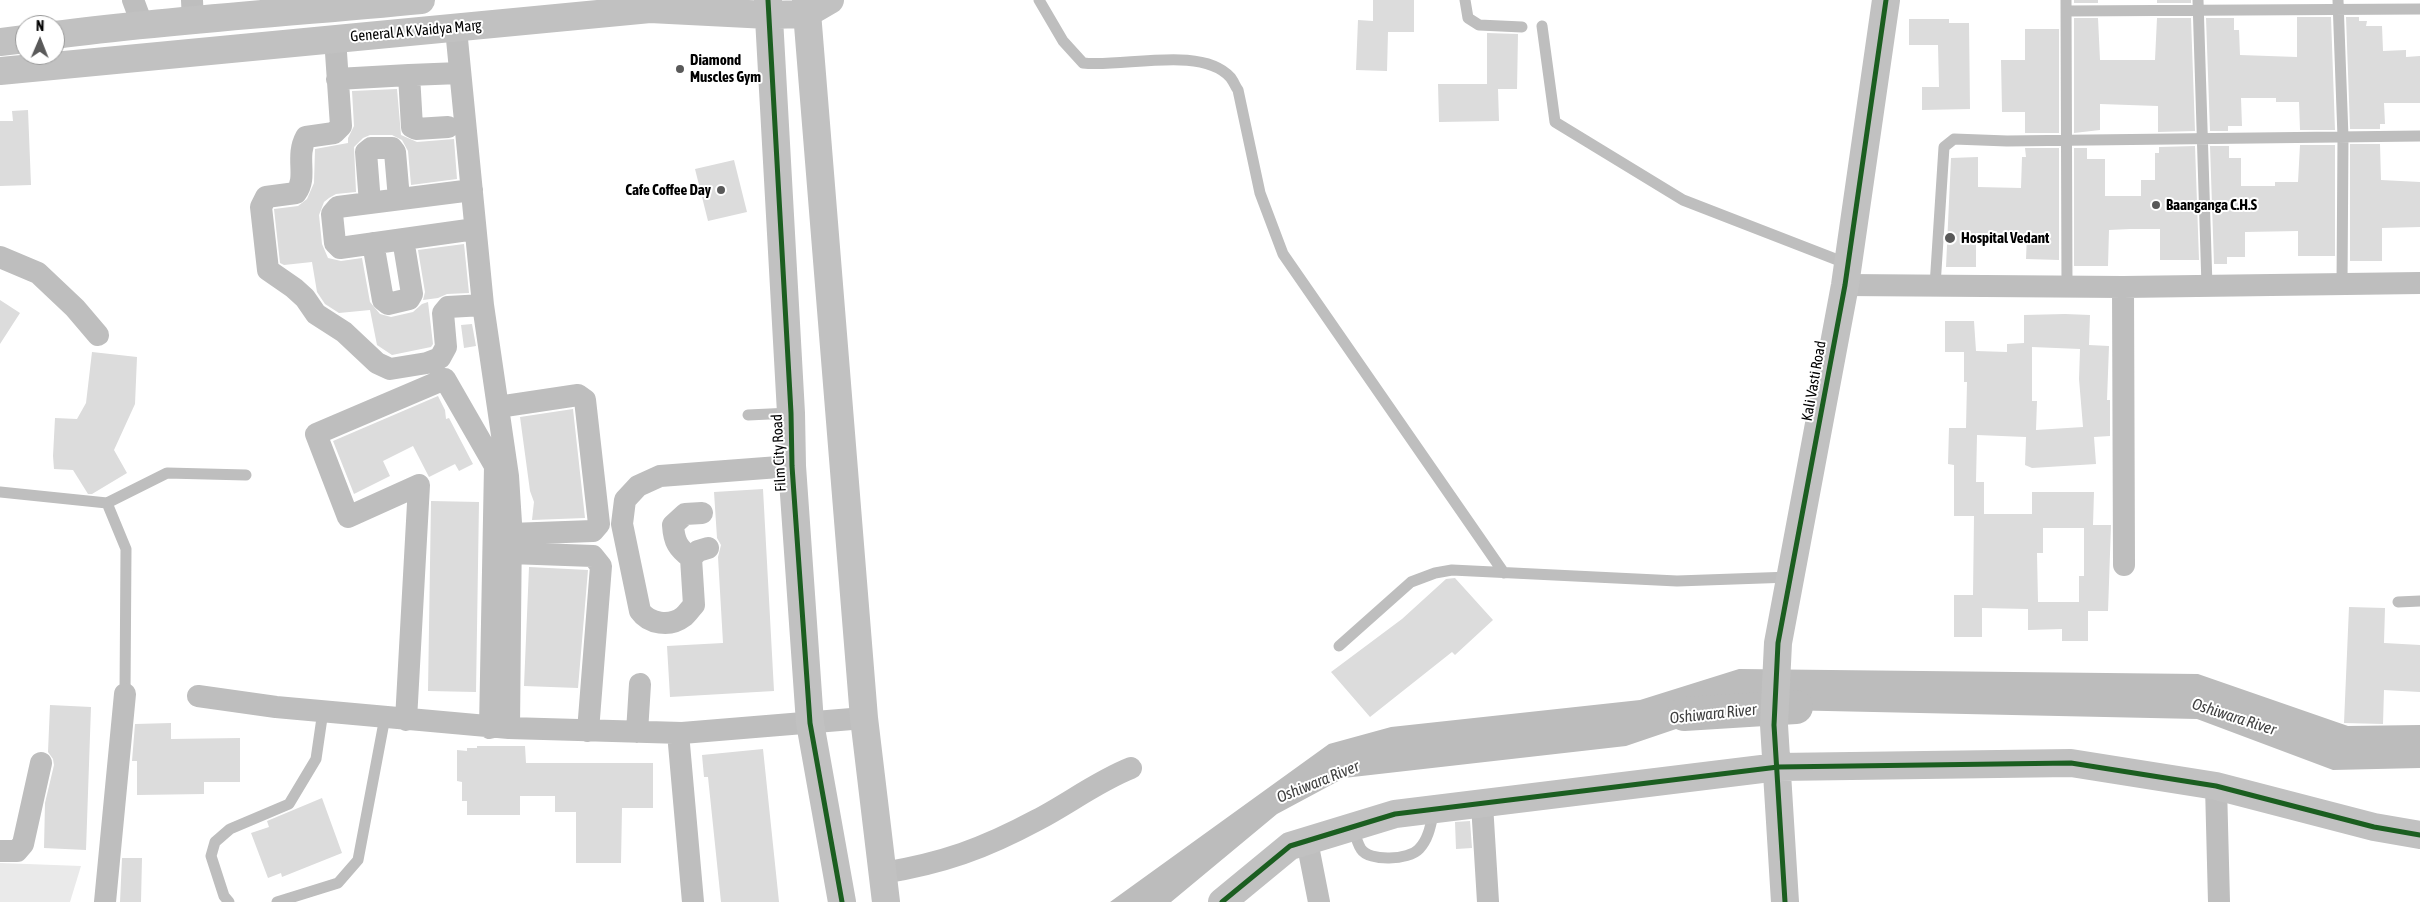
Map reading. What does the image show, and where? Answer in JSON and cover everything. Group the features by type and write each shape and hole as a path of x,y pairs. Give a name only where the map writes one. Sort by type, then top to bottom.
{"street":[{"name":"General A K Vaidya Marg","path":"65,32 138,12 421,0"},
{"name":"General A K Vaidya Marg","path":"0,71 650,9 806,7 830,0"},
{"name":"Kali Vasti Road","path":"1785,902 1774,725 1778,643 1846,274 1886,0"},
{"name":"Film City Road","path":"768,7 773,59 788,390 791,412 792,466 810,723 842,902"},
{"path":"806,7 864,718 886,902"},
{"path":"456,29 482,304 508,476 510,544 500,728"},
{"path":"335,38 341,126 334,133 306,137 300,147 301,186 296,193 266,198 261,207 268,270 305,298 316,314 344,332 377,362 390,369 427,363 440,358 446,347 443,313 448,307 482,304"},
{"path":"0,42 15,40"},
{"path":"337,79 460,73"},
{"path":"410,75 412,127 416,130 448,127"},
{"path":"370,203 366,152 371,148 392,148 395,152 399,199"},
{"path":"472,190 338,207 332,214 335,243 340,248 475,229"},
{"path":"373,243 383,300 388,304 409,299 412,294 403,239"},
{"path":"0,256 38,273 75,308 98,335"},
{"path":"1846,274 1935,286 2123,287 2420,283"},
{"path":"2123,287 2124,565"},
{"path":"396,719 419,485 348,517 316,434 444,379 495,466 500,728"},
{"path":"498,407 578,395 585,400 599,524 593,531 510,544"},
{"path":"702,513 685,514 673,525 674,539 680,550 700,553 694,605 682,618 658,624 646,619 640,611 622,524 625,500 638,486 660,476 792,466"},
{"path":"510,544 592,556 601,566 588,731"},
{"path":"642,732 644,684"},
{"path":"105,902 125,694"},
{"path":"198,696 396,719 500,728 588,731 678,733 864,718"},
{"path":"678,733 693,902"},
{"path":"0,851 17,851 24,844 40,763"},
{"path":"1222,902 1290,846 1395,814 1778,767 2071,763 2216,786 2374,827 2420,835"},
{"path":"883,874 929,865 979,850 1038,820 1131,768"},
{"path":"2216,786 2219,902"},
{"path":"1482,804 1488,902"},
{"path":"1307,841 1319,902"}],"lane":[{"path":"1039,0 1063,41 1083,63 1097,65 1179,58 1201,63 1229,76 1238,90 1260,193 1283,254 1504,573"},
{"path":"1465,0 1468,18 1478,25 1522,27"},
{"path":"2198,0 2207,286"},
{"path":"2338,5 2343,137 2342,284"},
{"path":"2067,287 2066,6 2198,12 2338,5 2420,10"},
{"path":"1542,26 1555,122 1683,200 1846,274"},
{"path":"1935,286 1944,147 1954,139 2067,140 2420,136"},
{"path":"748,415 791,412"},
{"path":"0,492 107,503 167,473 246,475"},
{"path":"107,503 126,549 125,694"},
{"path":"1339,646 1411,582 1435,573 1452,570 1677,581 1791,577"},
{"path":"2398,602 2420,601"},
{"path":"229,902 224,896 211,856 215,842 230,829 289,804 316,759 323,711"},
{"path":"276,902 338,883 358,860 396,719"},
{"path":"1353,827 1361,849 1366,854 1373,857 1402,858 1413,854 1424,842 1434,810"}],"shaded area":[{"path":"0,863 81,866 70,902 0,902"}],"water":[{"path":"1739,669 2198,674 2348,726 2420,725 2420,768 2333,770 2197,719 1735,709 1626,746 1344,778 1277,814 1171,902 1110,902 1329,744 1391,727 1640,700"}],"building":[{"path":"1373,0 1414,0 1414,32 1388,32 1387,71 1356,70 1358,20 1373,21"},
{"path":"2074,0 2098,0 2098,3 2074,3"},
{"path":"2157,0 2191,0 2191,3 2157,3"},
{"path":"2297,17 2331,17 2335,130 2300,130 2299,102 2276,102 2276,98 2241,98 2242,126 2228,126 2228,131 2210,131 2206,18 2234,18 2234,30 2239,30 2240,55 2297,57"},
{"path":"2346,17 2359,17 2359,21 2367,21 2366,26 2382,26 2383,51 2406,50 2406,57 2420,56 2420,103 2384,103 2385,124 2380,124 2380,129 2350,129"},
{"path":"2074,18 2098,18 2100,60 2155,60 2157,18 2191,18 2195,131 2158,132 2158,106 2100,104 2100,130 2074,133"},
{"path":"1909,19 1949,19 1949,23 1969,23 1970,109 1922,110 1922,87 1939,87 1938,45 1909,45"},
{"path":"2025,29 2059,29 2059,133 2025,133 2025,112 2002,112 2001,60 2025,60"},
{"path":"1487,33 1518,34 1517,89 1498,89 1499,121 1439,122 1438,84 1487,84"},
{"path":"397,89 401,135 417,142 454,139 457,179 411,185 408,151 402,140 392,135 370,135 363,138 354,147 356,192 336,194 329,198 324,202 319,215 322,244 328,258 341,261 362,258 370,302 380,314 391,317 413,312 422,304 428,302 433,344 431,347 392,355 377,345 370,310 339,313 325,304 317,292 312,262 284,265 280,263 274,209 298,206 307,199 314,183 315,149 348,143 348,138 354,126 352,91"},
{"path":"28,110 31,185 0,186 0,121 13,121 12,111"},
{"path":"2350,144 2380,144 2381,180 2420,182 2420,227 2382,228 2382,261 2350,261"},
{"path":"2300,145 2335,145 2335,256 2298,256 2298,231 2245,232 2245,257 2227,257 2227,264 2214,264 2210,146 2229,146 2229,158 2241,158 2241,186 2275,186 2275,182 2298,182"},
{"path":"2195,146 2199,260 2160,260 2160,229 2109,230 2108,266 2074,266 2074,148 2087,148 2087,159 2105,159 2105,196 2141,196 2141,180 2155,180 2155,153 2159,153 2159,147"},
{"path":"2025,148 2059,148 2059,260 2026,259 2027,234 1976,233 1976,267 1946,267 1951,158 1978,157 1978,187 2021,188 2022,157 2026,157"},
{"name":"Cafe Coffee Day","path":"734,160 747,212 708,221 695,169"},
{"path":"464,244 469,293 447,294 438,298 423,300 425,292 418,250"},
{"path":"0,300 20,313 0,344"},
{"path":"2024,315 2090,315 2089,345 2109,346 2107,400 2110,400 2110,436 2094,437 2096,464 2032,468 2025,465 2026,437 1977,435 1976,482 1984,482 1984,514 2032,514 2032,492 2094,492 2093,525 2111,525 2108,611 2088,611 2088,641 2062,641 2062,629 2028,630 2028,609 1982,608 1982,637 1954,637 1954,595 1973,595 1974,516 1954,516 1954,465 1948,464 1949,428 1966,428 1967,382 1964,382 1964,352 1945,352 1945,321 1974,321 1976,351 2007,352 2007,344 2024,343","holes":["2032,347 2080,349 2079,379 2083,427 2036,430 2037,401 2032,401","2043,528 2084,528 2084,576 2079,576 2079,602 2038,602 2037,553 2043,553"]},
{"path":"472,324 476,346 464,348 461,325"},
{"path":"92,352 137,357 135,404 114,450 127,473 92,494 88,494 73,470 54,469 53,456 55,418 77,419 86,403"},
{"path":"438,396 445,410 446,419 449,418 473,464 459,471 455,464 429,477 413,446 383,461 390,476 354,494 333,441"},
{"path":"573,409 585,518 532,520 534,502 530,491 520,417"},
{"path":"763,489 774,691 670,697 667,646 723,643 718,557 721,545 717,538 714,492"},
{"path":"431,501 479,502 476,692 428,691"},
{"path":"529,567 588,570 578,688 524,686"},
{"path":"1455,578 1493,620 1455,655 1452,652 1370,717 1331,672 1402,619 1446,579"},
{"path":"2349,607 2385,608 2384,643 2420,645 2420,692 2384,690 2383,724 2344,723"},
{"path":"50,705 91,707 86,850 44,848 45,803 54,765 53,759 48,752"},
{"path":"171,723 171,739 240,738 240,782 204,782 204,794 137,795 137,761 132,761 135,724"},
{"path":"477,746 525,746 526,763 653,763 653,808 622,808 621,863 576,863 576,812 555,812 555,796 520,796 520,815 467,815 467,801 462,801 462,782 457,781 457,750 467,751 467,748 477,748"},
{"path":"763,749 779,902 721,902 708,777 704,777 702,755"},
{"path":"322,798 342,853 282,877 281,873 268,878 251,833 269,827 267,821"},
{"path":"1470,821 1472,848 1456,849 1455,822"},
{"path":"122,858 142,858 141,902 120,902"}],"waterway":[{"name":"Oshiwara River","path":"1684,714 1796,707"}],"cycle path":[{"path":"768,0 791,413 792,466 810,723 842,902"},
{"path":"1785,902 1774,725 1778,643 1845,285 1886,0"},
{"path":"1222,902 1290,846 1395,814 1778,767 2071,763 2216,786 2374,827 2420,835"}],"place":[{"name":"Diamond Muscles Gym","path":"680,69"},
{"name":"Cafe Coffee Day","path":"721,190"},
{"name":"Baanganga C.H.S","path":"2156,205"},
{"name":"Hospital Vedant","path":"1950,238"}]}
